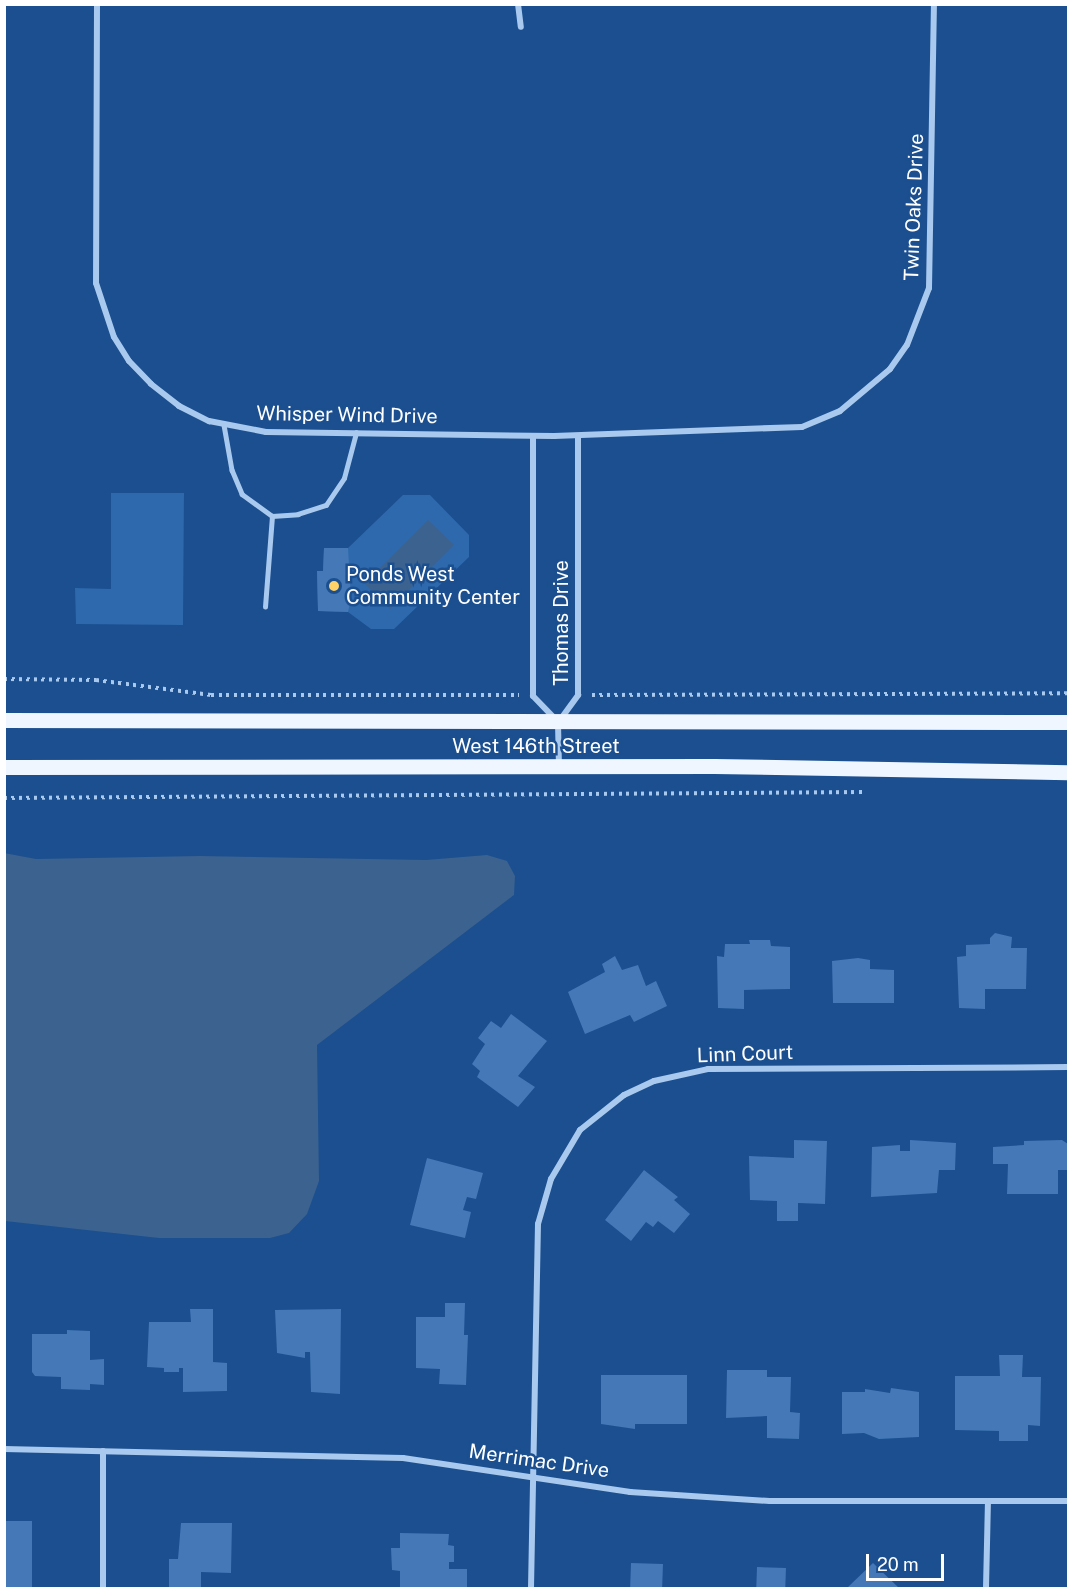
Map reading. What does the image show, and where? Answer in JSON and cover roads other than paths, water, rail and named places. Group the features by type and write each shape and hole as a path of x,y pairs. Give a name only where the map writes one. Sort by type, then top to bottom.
{"main road":[{"name":"West 146th Street","path":"4,720 558,723 1068,722"},
{"name":"West 146th Street","path":"4,767 559,767 1068,772"}],"street":[{"name":"Whisper Wind Drive","path":"97,4 94,247 102,309 129,361 151,384 179,406 224,425 266,432 554,436"},
{"path":"518,4 521,27"},
{"name":"Twin Oaks Drive","path":"554,436 802,427 840,411 890,369 908,345 929,288 934,4"},
{"name":"Thomas Drive","path":"533,436 533,696 558,723 578,695 578,436"},
{"path":"558,723 559,767"},
{"name":"Linn Court","path":"531,1588 538,1224 563,1155 601,1111 654,1081 708,1069 1068,1066"},
{"name":"Merrimac Drive","path":"4,1449 359,1456 532,1476 630,1492 770,1501 1068,1501"},
{"path":"103,1588 104,1451"},
{"path":"986,1588 988,1501"}],"lane":[{"path":"224,425 232,470 242,494 272,516 298,514 326,505 344,478 356,433"},
{"path":"266,607 272,516"}],"place":[{"name":"Ponds West Community Center","path":"334,586"}]}
